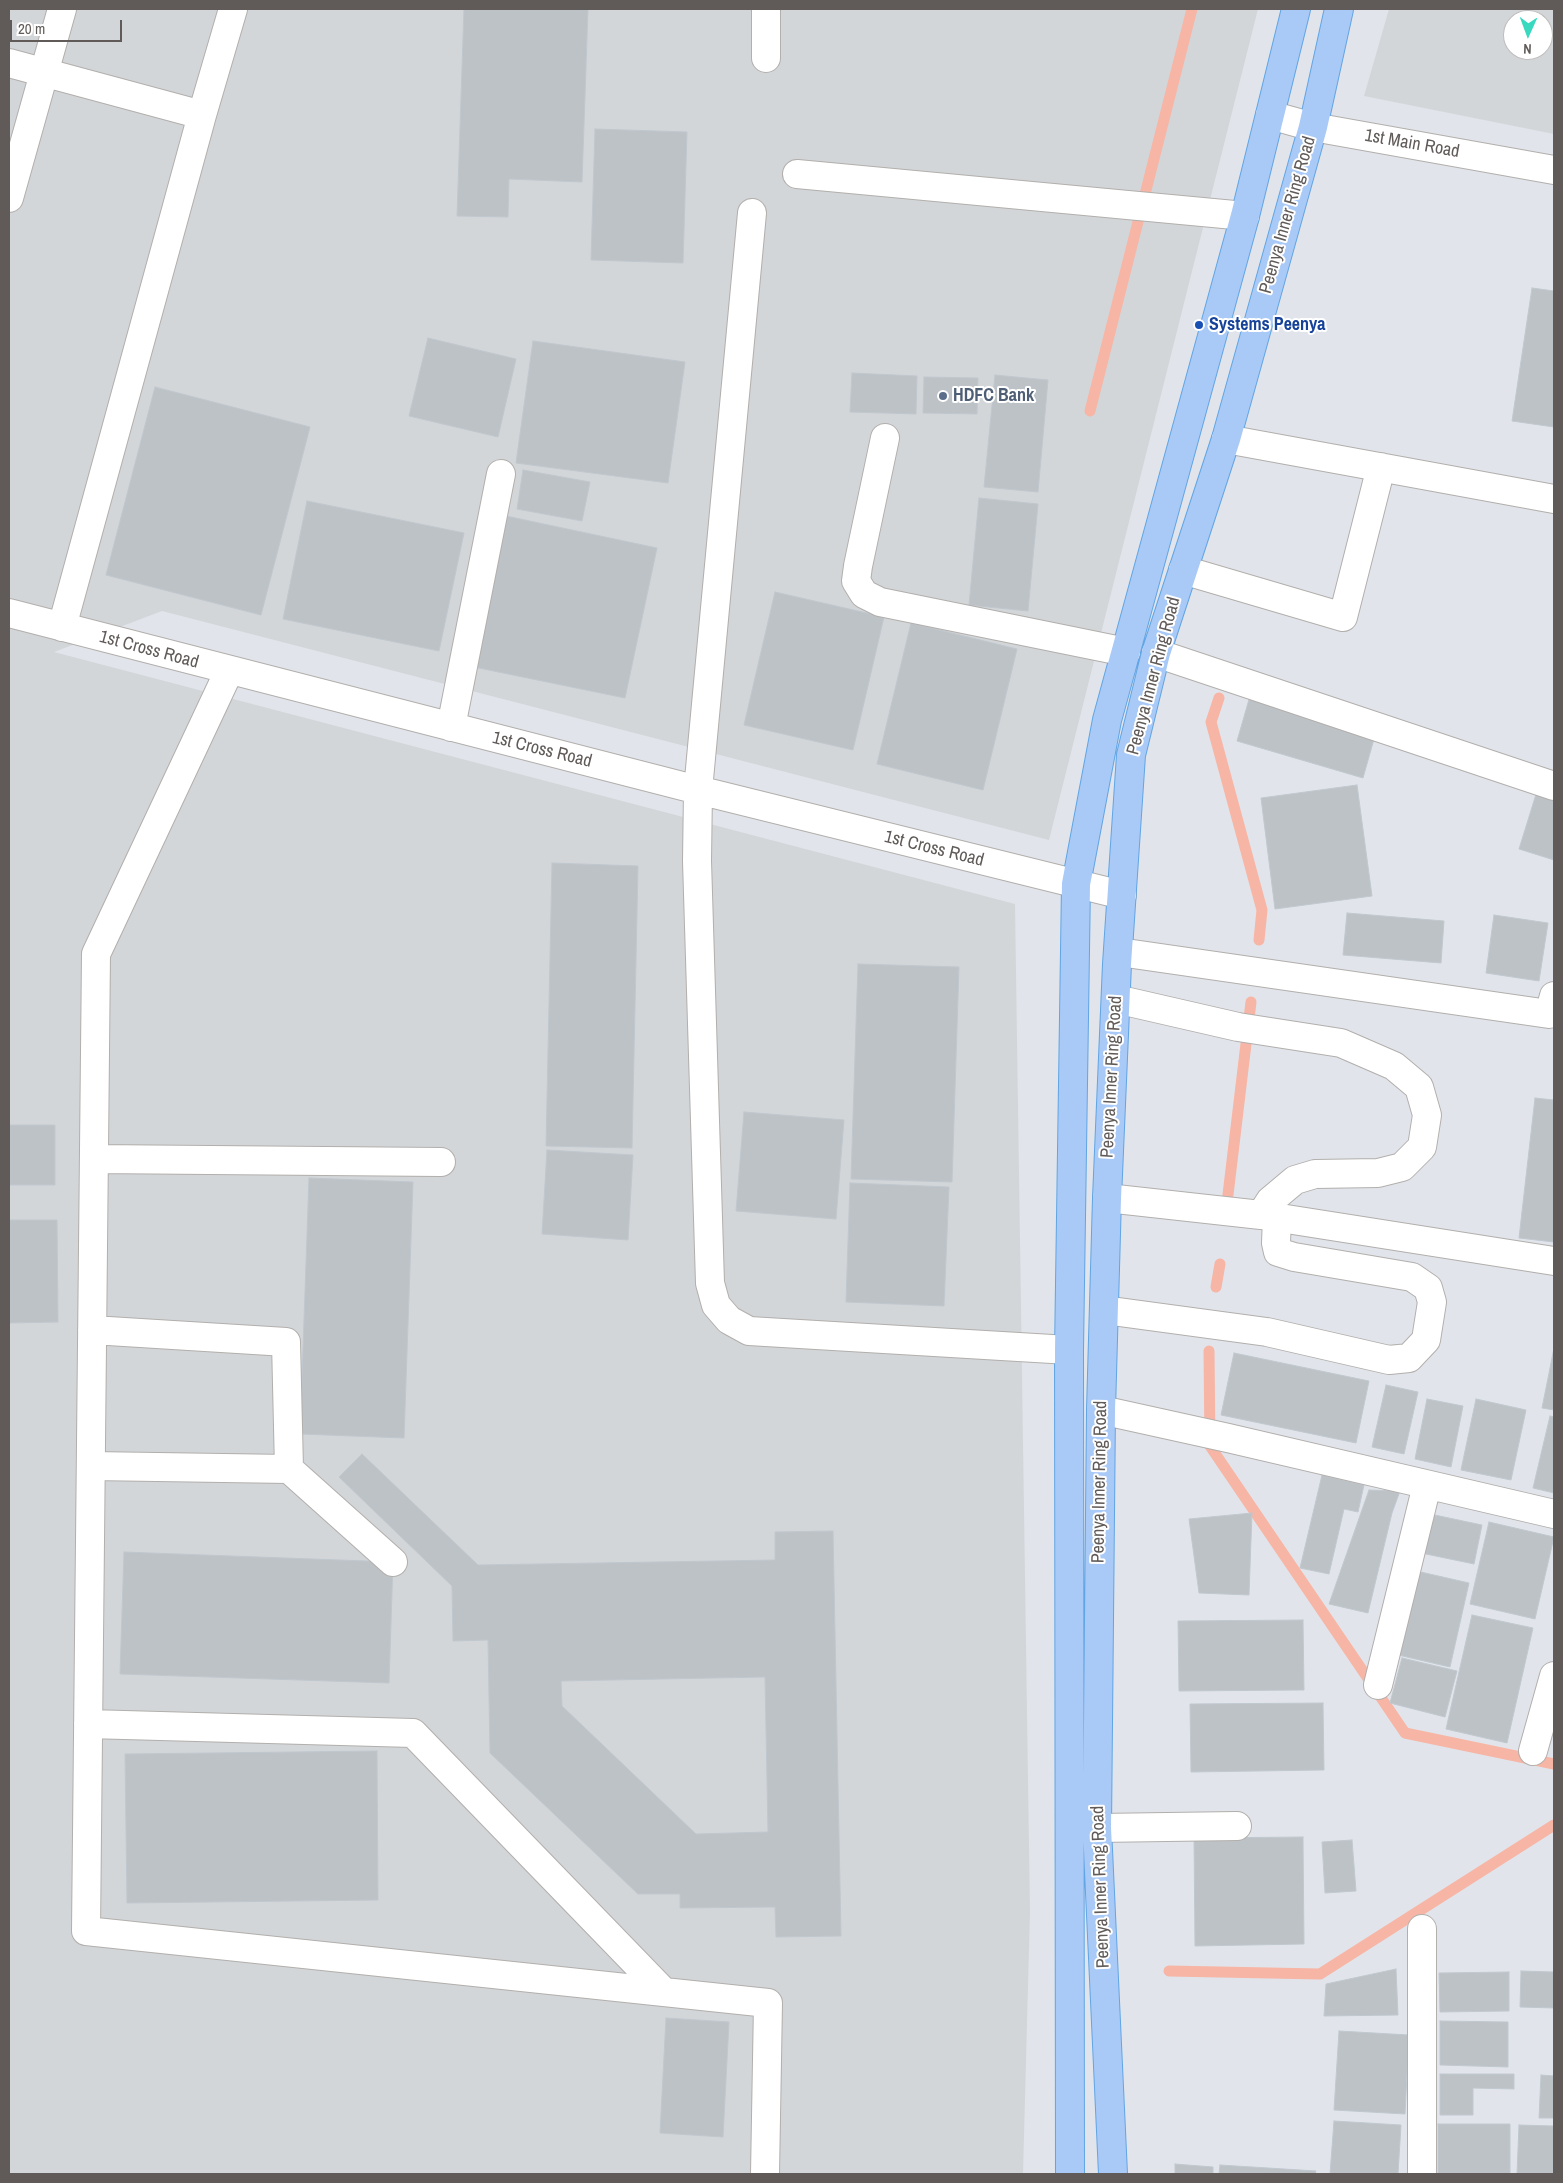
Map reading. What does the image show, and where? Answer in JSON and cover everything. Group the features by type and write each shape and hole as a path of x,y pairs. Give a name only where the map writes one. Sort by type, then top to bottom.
{"main road":[{"name":"Peenya Inner Ring Road","path":"1070,2174 1069,1350 1076,884 1107,720 1245,216 1296,9"},
{"name":"Peenya Inner Ring Road","path":"1113,2174 1097,1828 1101,1410 1107,1198 1118,952 1131,754 1156,653 1226,439 1313,127 1339,9"}],"street":[{"path":"9,198 62,9"},
{"path":"62,627 233,9"},
{"path":"766,9 766,58"},
{"path":"9,64 202,116"},
{"name":"1st Main Road","path":"1270,115 1313,127 1554,170"},
{"path":"797,174 1245,216"},
{"path":"752,214 698,790 697,861 710,1283 716,1305 728,1320 749,1331 1069,1350"},
{"path":"885,438 858,566 856,581 864,594 880,602 1126,652"},
{"path":"1226,439 1554,499"},
{"path":"1183,570 1343,617 1381,468"},
{"path":"451,727 501,474"},
{"name":"1st Cross Road","path":"9,613 698,790 1122,895"},
{"path":"1156,653 1554,786"},
{"path":"230,670 96,954 86,1931 768,2003 765,2174"},
{"path":"1118,952 1549,1014 1554,996"},
{"path":"1104,1310 1267,1332 1389,1360 1409,1358 1426,1340 1432,1302 1428,1288 1412,1277 1294,1257 1278,1252 1269,1216 1270,1201 1295,1180 1315,1174 1378,1173 1402,1167 1422,1147 1427,1115 1418,1087 1394,1066 1341,1043 1249,1028 1116,999"},
{"path":"94,1159 441,1162"},
{"path":"1107,1198 1269,1216 1554,1260"},
{"path":"92,1330 286,1342 289,1469"},
{"path":"1101,1410 1554,1514"},
{"path":"91,1466 289,1469 393,1562"},
{"path":"1378,1685 1427,1485"},
{"path":"1533,1751 1554,1676"},
{"path":"88,1724 413,1733 663,1991"},
{"path":"1097,1828 1237,1826"},
{"path":"1422,1929 1422,2174"}],"shaded area":[{"path":"9,9 1258,9 1049,840 162,611 54,652 1015,904 1030,1912 1023,2174 9,2174"},
{"path":"1389,9 1554,9 1554,134 1364,96"}],"building":[{"path":"464,9 588,9 582,182 509,179 508,217 457,216"},
{"path":"595,129 687,132 683,263 591,260"},
{"path":"1532,288 1554,291 1554,427 1512,421"},
{"path":"428,338 516,359 498,437 409,416"},
{"path":"533,341 685,362 668,483 516,463"},
{"path":"852,373 917,376 916,414 850,412"},
{"path":"995,375 1048,380 1038,492 984,487"},
{"path":"924,377 978,378 977,414 923,413"},
{"path":"155,387 310,427 261,615 106,575"},
{"path":"523,470 590,482 582,521 517,509"},
{"path":"979,498 1038,504 1028,611 969,605"},
{"path":"307,501 464,533 439,651 283,619"},
{"path":"506,516 657,548 625,698 474,667"},
{"path":"775,592 884,617 853,750 744,725"},
{"path":"911,623 1017,649 983,790 877,764"},
{"path":"1250,696 1376,732 1363,778 1237,741"},
{"path":"1357,785 1372,896 1275,909 1261,798"},
{"path":"1537,791 1554,797 1554,860 1519,849"},
{"path":"552,863 638,866 632,1148 546,1146"},
{"path":"1347,913 1444,921 1441,963 1343,955"},
{"path":"1494,915 1548,923 1539,981 1486,973"},
{"path":"858,964 959,967 952,1182 851,1179"},
{"path":"1535,1098 1554,1100 1554,1242 1519,1238"},
{"path":"744,1112 844,1120 836,1219 736,1211"},
{"path":"9,1125 55,1125 55,1185 9,1185"},
{"path":"547,1150 633,1155 628,1240 542,1234"},
{"path":"309,1178 413,1182 404,1438 300,1434"},
{"path":"850,1183 949,1187 944,1306 846,1302"},
{"path":"9,1220 57,1220 58,1322 9,1323"},
{"path":"1554,1348 1554,1410 1542,1408"},
{"path":"1234,1353 1369,1381 1356,1443 1221,1415"},
{"path":"1386,1385 1418,1392 1404,1454 1372,1447"},
{"path":"1427,1399 1463,1406 1451,1467 1415,1459"},
{"path":"1476,1399 1526,1410 1511,1480 1461,1470"},
{"path":"1550,1416 1554,1417 1554,1493 1533,1488"},
{"path":"362,1454 478,1565 775,1560 775,1532 833,1531 841,1936 776,1937 775,1907 680,1908 680,1894 638,1894 490,1753 488,1640 453,1641 452,1586 339,1477","holes":["765,1677 768,1832 696,1834 562,1706 561,1681"]},
{"path":"1322,1475 1364,1485 1358,1512 1344,1509 1329,1574 1300,1568"},
{"path":"1369,1490 1400,1491 1392,1513 1368,1613 1329,1604"},
{"path":"1252,1513 1249,1595 1199,1593 1189,1519"},
{"path":"1430,1514 1482,1525 1474,1564 1421,1553"},
{"path":"1489,1522 1554,1537 1535,1619 1470,1604"},
{"path":"124,1552 393,1562 389,1683 120,1674"},
{"path":"1412,1570 1469,1583 1450,1667 1394,1654"},
{"path":"1472,1615 1533,1628 1507,1743 1446,1729"},
{"path":"1303,1620 1304,1690 1179,1691 1178,1621"},
{"path":"1402,1658 1457,1671 1445,1717 1390,1703"},
{"path":"1323,1703 1324,1770 1191,1772 1190,1704"},
{"path":"377,1751 378,1900 127,1903 125,1754"},
{"path":"1303,1837 1304,1944 1195,1946 1194,1838"},
{"path":"1352,1840 1356,1891 1325,1893 1322,1842"},
{"path":"1396,1969 1398,2015 1324,2016 1326,1984"},
{"path":"1521,1971 1554,1972 1554,2008 1520,2007"},
{"path":"1509,1972 1509,2011 1440,2012 1439,1973"},
{"path":"666,2018 729,2022 723,2137 660,2133"},
{"path":"1440,2021 1508,2022 1508,2067 1440,2065"},
{"path":"1339,2031 1409,2035 1405,2114 1334,2110"},
{"path":"1440,2074 1514,2074 1514,2089 1473,2088 1473,2115 1440,2115"},
{"path":"1541,2075 1554,2076 1554,2118 1539,2118"},
{"path":"1334,2121 1401,2125 1398,2174 1330,2174"},
{"path":"1438,2124 1510,2124 1510,2174 1438,2174"},
{"path":"1519,2125 1554,2126 1554,2174 1517,2174"},
{"path":"1175,2164 1213,2167 1213,2174 1175,2174"},
{"path":"1220,2165 1316,2171 1315,2174 1219,2174"}],"waterway":[{"path":"1090,411 1192,9"},
{"path":"1219,698 1211,722 1262,910 1259,940"},
{"path":"1227,1203 1251,1002"},
{"path":"1216,1287 1220,1264"},
{"path":"1209,1351 1210,1446 1405,1733 1554,1764"},
{"path":"1169,1971 1320,1974 1554,1825"}],"place":[{"name":"Systems Peenya","path":"1199,325"},
{"name":"HDFC Bank","path":"943,396"}]}
